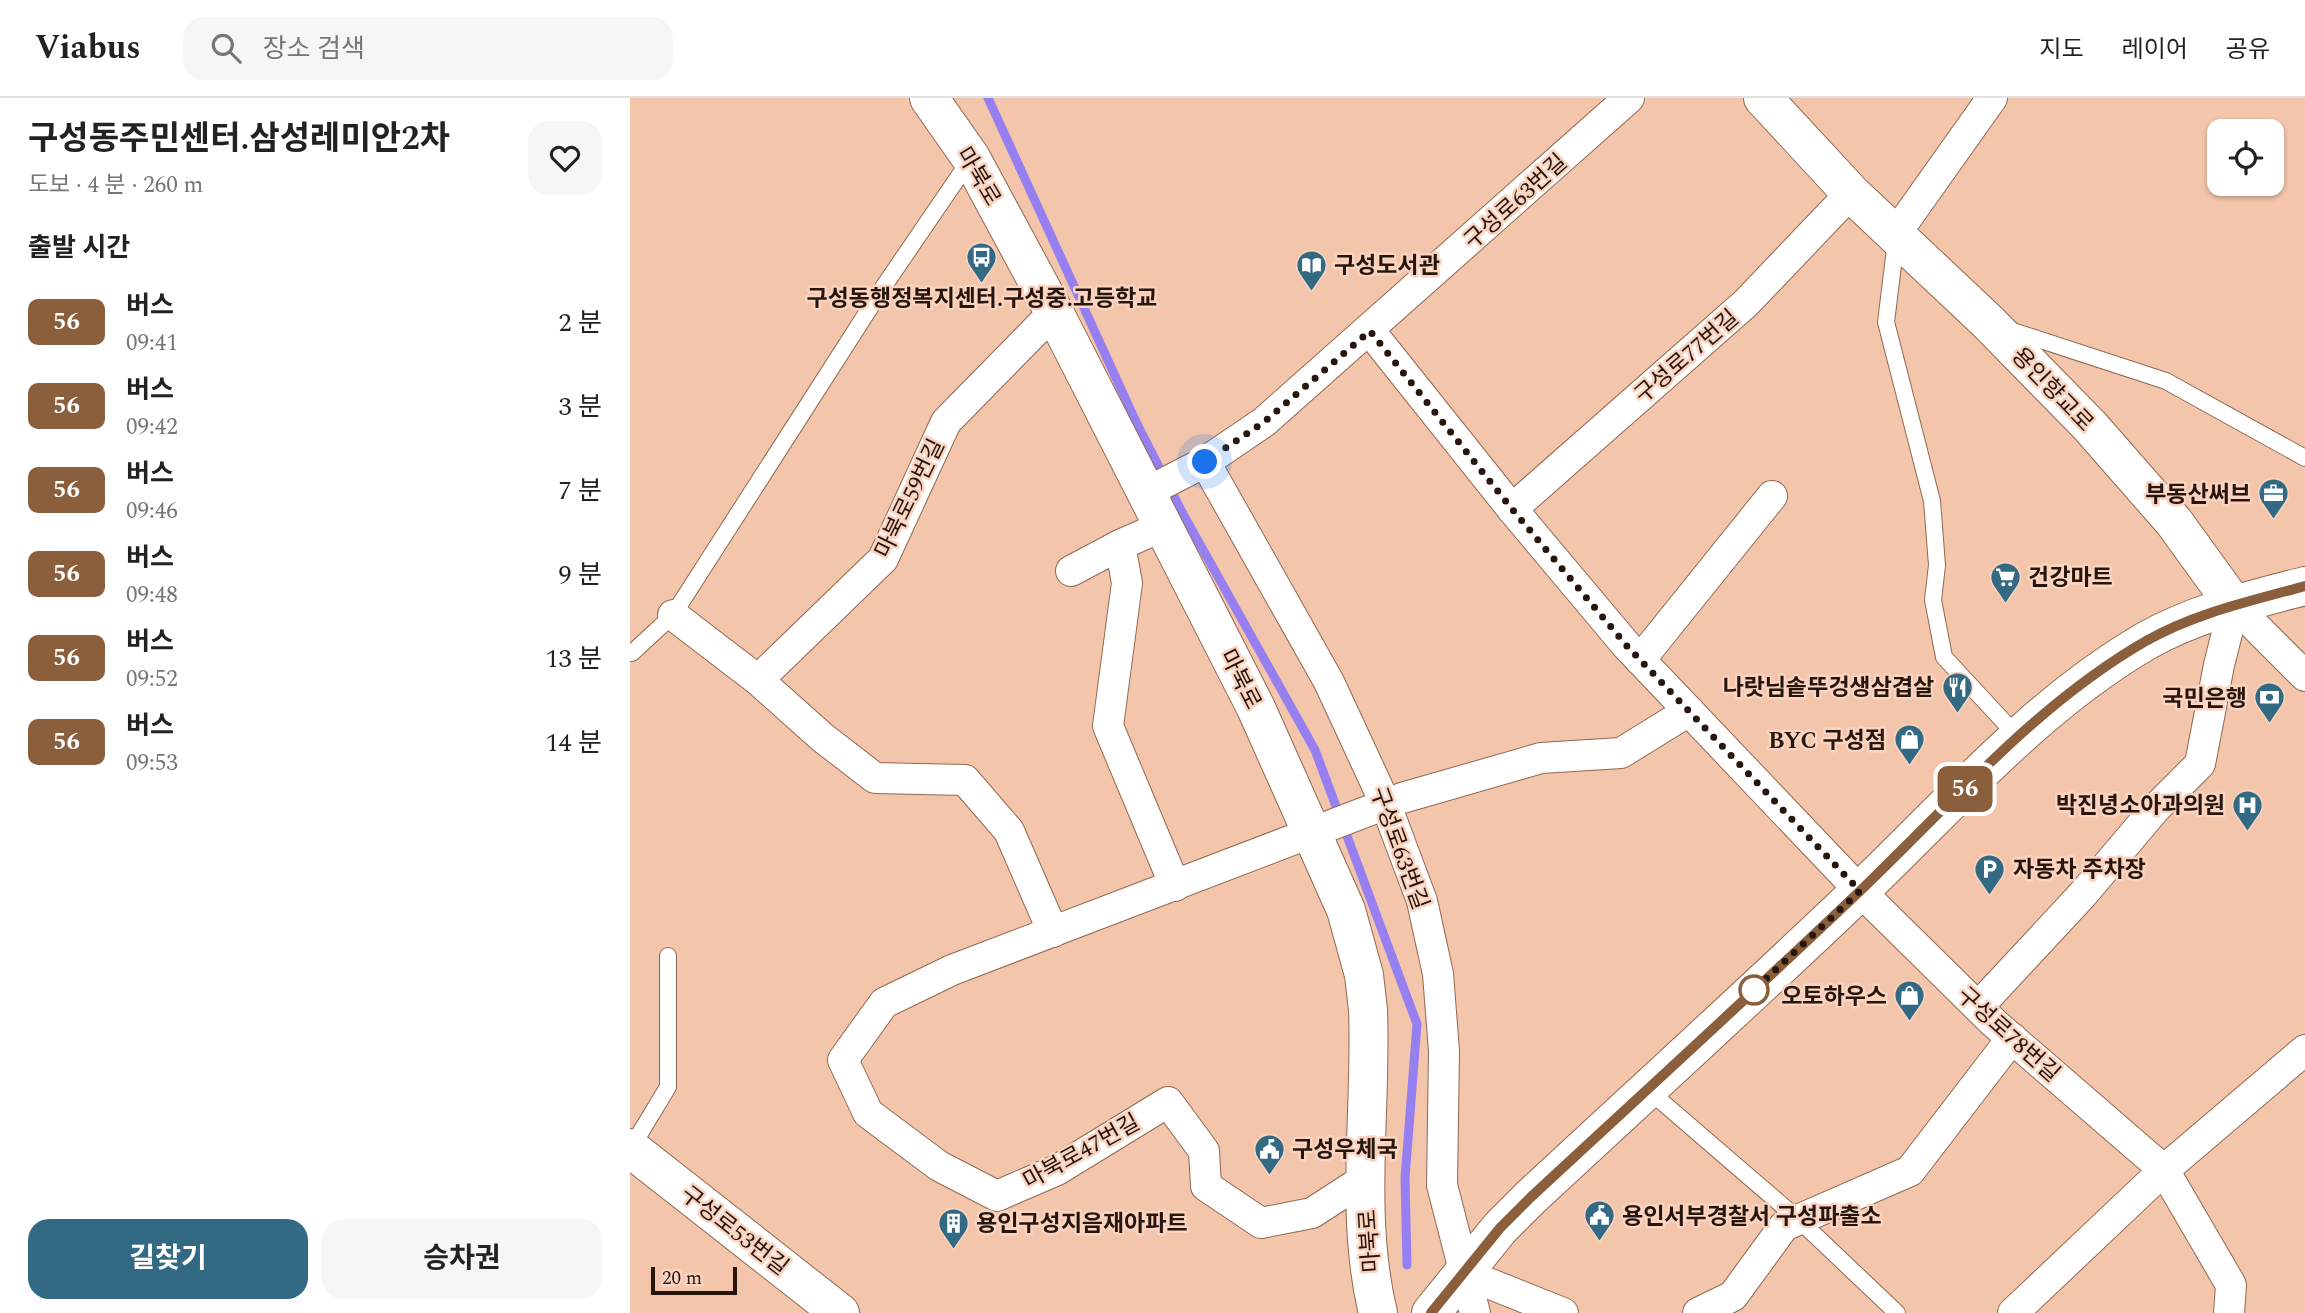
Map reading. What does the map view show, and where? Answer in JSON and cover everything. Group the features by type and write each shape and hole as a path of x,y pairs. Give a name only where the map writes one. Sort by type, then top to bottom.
{"street":[{"name":"마북로","path":"929,98 971,158 1147,492 1256,708 1346,909 1364,975 1368,1010 1370,1048 1366,1224 1378,1313"},
{"name":"구성로63번길","path":"1147,492 1202,463 1264,422 1370,331 1629,98"},
{"name":"용인향교로","path":"1763,98 1851,193 1988,322 2089,425 2174,522 2234,605"},
{"path":"1896,237 1992,98"},
{"name":"구성로77번길","path":"1512,509 1746,303 1851,193"},
{"name":"마북로59번길","path":"758,680 883,559 946,422 1054,312"},
{"path":"1370,331 1512,509 1640,660 1860,891"},
{"name":"구성로63번길","path":"1202,463 1329,682 1386,805 1422,901 1438,974 1444,1051 1442,1185 1475,1313"},
{"path":"1640,660 1772,496"},
{"path":"1071,571 1163,526"},
{"path":"1120,545 1127,583 1108,726 1175,886"},
{"path":"1431,1313 1500,1228 1531,1197 1860,891 2018,737 2092,676 2139,645 2180,623 2305,586"},
{"path":"2234,605 2305,676"},
{"path":"1978,1007 2083,894 2155,810 2200,764 2219,665 2234,605"},
{"path":"673,615 758,680 822,738 875,778 965,780 1009,831 1053,932"},
{"path":"1313,833 1402,798 1541,758 1621,752 1689,711"},
{"name":"마북로47번길","path":"1313,833 952,970 884,1003 843,1060 868,1113 939,1166 997,1196 1057,1170 1168,1102 1204,1151 1206,1186 1261,1223 1312,1213 1366,1178"},
{"name":"구성로78번길","path":"1860,891 1978,1007 2164,1170 2231,1285 2229,1313"},
{"path":"1698,1313 1737,1304 1784,1226 1910,1171 2012,1038"},
{"path":"2013,1313 2164,1170 2305,1050"},
{"name":"구성로53번길","path":"630,1148 840,1313"},
{"path":"1463,1273 1563,1313"}],"lane":[{"path":"632,653 673,615 876,297 971,158"},
{"path":"1896,237 1886,322 1932,501 1937,565 1933,600 1944,657 2018,737"},
{"path":"1988,322 2166,381 2305,458"},
{"path":"630,1148 668,1087 668,956"},
{"path":"1647,1089 1798,1219 1897,1313"}],"waterway":[{"path":"988,98 1137,424 1183,514 1315,750 1417,1024 1405,1178 1407,1265"}],"bus line":[{"name":"56","path":"1431,1313 1500,1228 1531,1197 2054,706 2121,656 2180,623 2305,586"}],"place":[{"name":"구성동행정복지센터.구성중.고등학교","path":"982,284"},
{"name":"구성도서관","path":"1311,292"},
{"name":"부동산써브","path":"2274,521"},
{"name":"건강마트","path":"2005,604"},
{"name":"나랏님솥뚜겅생삼겹살","path":"1957,714"},
{"name":"국민은행","path":"2270,725"},
{"name":"BYC 구성점","path":"1909,767"},
{"name":"박진녕소아과의원","path":"2248,832"},
{"name":"자동차 주차장","path":"1990,896"},
{"name":"오토하우스","path":"1910,1023"},
{"name":"구성우체국","path":"1269,1176"},
{"name":"용인서부경찰서 구성파출소","path":"1599,1243"},
{"name":"용인구성지음재아파트","path":"953,1250"}],"route":[{"path":"1205,462 1264,422 1370,331 1512,509 1627,646 1860,891 1754,990"}]}
